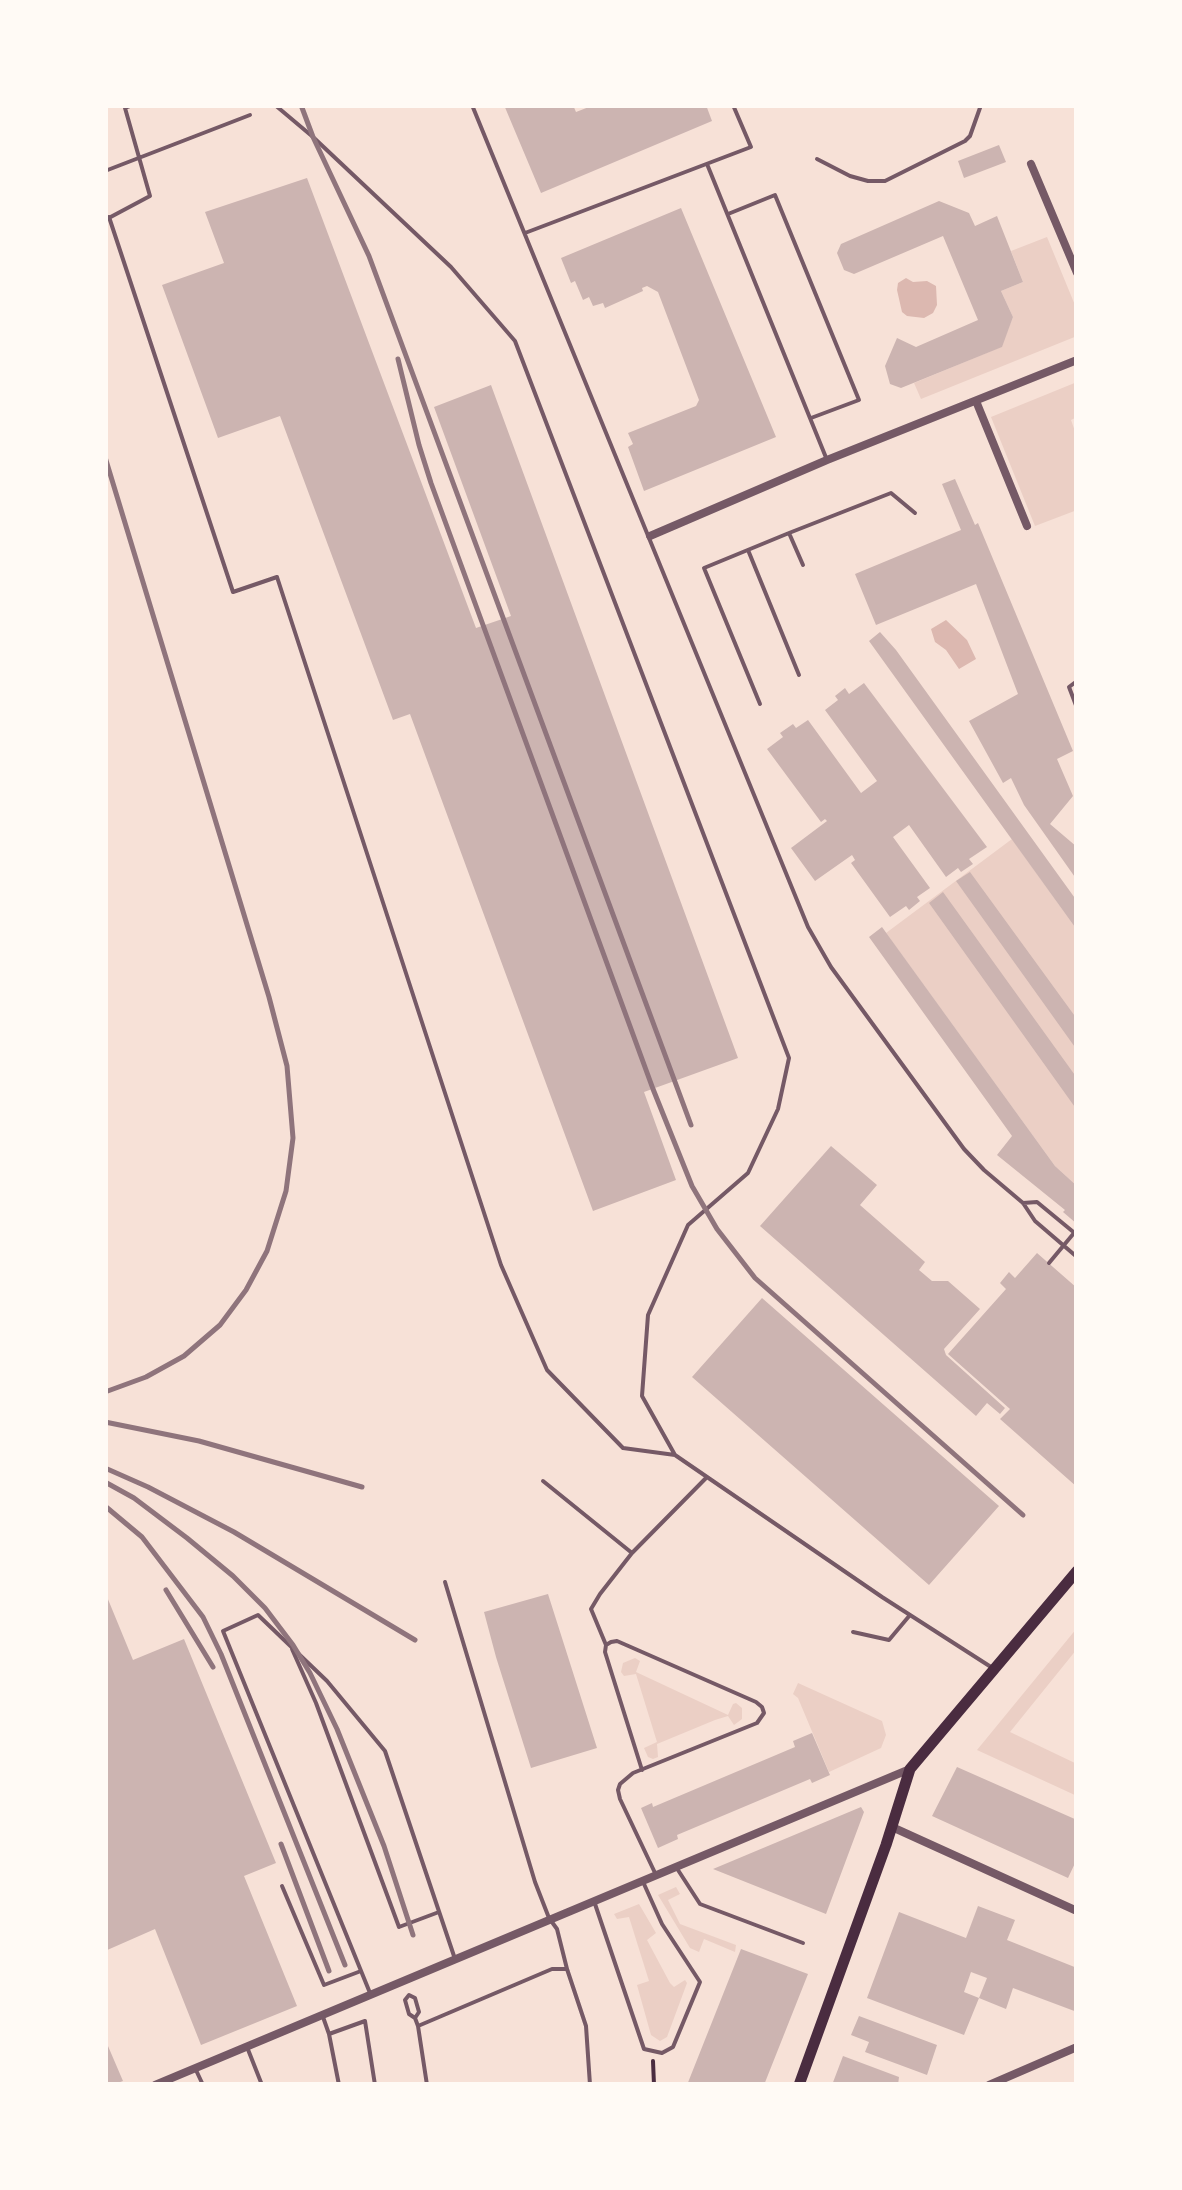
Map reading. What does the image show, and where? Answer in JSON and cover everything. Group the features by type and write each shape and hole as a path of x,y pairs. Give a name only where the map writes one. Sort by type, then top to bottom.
{"main road":[{"path":"799,2085 910,1769 1077,1571"}],"street":[{"path":"1031,164 1077,273"},
{"path":"650,536 1077,360"},
{"path":"976,400 1027,526"},
{"path":"155,2085 910,1769"},
{"path":"892,1827 1077,1911"},
{"path":"989,2085 1077,2047"}],"lane":[{"path":"133,105 125,108 150,196 107,219 233,592 277,577 502,1265 548,1370 623,1448 675,1454"},
{"path":"275,105 451,267 515,341 789,1058 778,1109 748,1174 688,1225 648,1315 642,1396 675,1454 995,1669"},
{"path":"472,105 813,936 964,1149 1077,1257"},
{"path":"525,233 751,147 733,105"},
{"path":"818,159 850,176 885,181 965,142 981,105"},
{"path":"105,171 250,115"},
{"path":"708,164 827,460"},
{"path":"728,214 774,195 859,400 811,418"},
{"path":"760,704 704,568 891,493 915,513"},
{"path":"790,533 804,565"},
{"path":"748,550 800,675"},
{"path":"1077,681 1069,687 1077,708"},
{"path":"1024,1203 1037,1202 1076,1234 1049,1263"},
{"path":"642,1770 606,1646 591,1610 632,1553 707,1477"},
{"path":"543,1482 632,1553"},
{"path":"445,1582 535,1882 556,1929 586,2026 590,2085"},
{"path":"370,1995 223,1631 258,1614 327,1682 385,1751 455,1959"},
{"path":"852,1632 889,1640 910,1615"},
{"path":"606,1646 617,1641 756,1702 764,1713 756,1722 642,1770 620,1784 618,1790 656,1875"},
{"path":"290,1645 316,1703 399,1927 439,1912"},
{"path":"676,1867 700,1904 802,1943"},
{"path":"594,1901 644,2049 662,2053 673,2046 700,1982 662,1924 642,1881"},
{"path":"282,1886 324,1986 360,1971"},
{"path":"418,2026 552,1969 568,1969"},
{"path":"404,1981 419,2012 416,2018 427,2085"},
{"path":"322,2015 339,2085"},
{"path":"328,2034 364,2021 375,2085"},
{"path":"247,2046 262,2085"},
{"path":"195,2068 204,2085"}],"path":[{"path":"654,2052 654,2085"}],"shaded area":[{"path":"1047,237 1077,310 1077,336 921,399 914,383 1001,347 1013,317 1001,291 1023,282 1011,251"},
{"path":"906,278 936,286 937,305 933,313 924,318 902,312 897,290 898,283"},
{"path":"1077,382 1077,417 1071,420 1077,437 1077,510 1035,526 991,417"},
{"path":"946,620 967,640 976,659 959,669 935,642 931,629"},
{"path":"1012,839 1077,930 1077,1186 1055,1166 886,933"},
{"path":"1077,1628 1077,1649 1010,1732 1077,1764 1077,1796 977,1750"},
{"path":"635,1658 640,1661 636,1672 728,1715 736,1703 742,1708 742,1719 734,1725 728,1716 715,1720 657,1744 658,1757 648,1757 644,1748 657,1742 636,1674 624,1676 621,1672 623,1663"},
{"path":"798,1683 882,1721 886,1735 881,1748 829,1772 793,1694"},
{"path":"676,1887 680,1894 668,1900 680,1924 736,1945 735,1952 704,1939 699,1952 690,1948 658,1895"},
{"path":"639,1904 656,1933 647,1940 670,1983 674,1987 685,1980 687,1983 667,2037 660,2041 651,2035 637,1985 649,1981 629,1917 617,1919 614,1914"}],"building":[{"path":"504,105 573,105 576,112 594,105 706,105 712,121 541,193"},
{"path":"999,145 1006,162 964,178 958,161"},
{"path":"307,178 476,628 511,616 434,407 491,385 738,1058 644,1092 676,1180 593,1211 410,714 393,720 280,416 218,438 162,285 224,263 205,212"},
{"path":"939,201 969,213 975,226 997,216 1023,282 1001,291 1013,317 1002,347 901,388 890,384 885,366 897,338 916,347 978,320 943,236 854,274 844,270 837,253 841,244"},
{"path":"681,208 776,437 644,491 628,447 633,444 628,433 696,406 699,400 658,292 647,286 605,308 603,303 593,306 589,297 583,300 575,281 571,283 561,258"},
{"path":"955,479 975,525 978,523 1073,751 1057,759 1073,796 1050,824 1077,847 1077,880 1024,805 1011,778 1003,783 969,721 1018,694 976,584 876,625 855,574 961,530 942,484"},
{"path":"880,632 1077,901 1077,930 869,641"},
{"path":"864,683 987,847 969,859 973,864 946,877 909,825 893,837 930,888 917,897 920,901 909,910 906,906 890,917 851,863 855,860 852,855 815,881 791,848 827,821 821,822 767,749 783,737 780,733 808,720 861,793 877,781 825,710 845,688 849,694"},
{"path":"970,872 1077,1019 1077,1050 956,881"},
{"path":"943,892 1077,1078 1077,1110 929,903"},
{"path":"882,927 1055,1166 1077,1186 1077,1224 997,1155 1012,1136 869,937"},
{"path":"831,1146 877,1185 860,1205 925,1262 919,1270 932,1281 948,1281 980,1309 944,1349 1005,1408 1000,1414 987,1403 976,1416 760,1226"},
{"path":"1037,1253 1077,1288 1077,1487 1000,1419 1010,1409 948,1354 1006,1289 1000,1283 1009,1272 1015,1278"},
{"path":"762,1298 999,1506 929,1585 692,1377"},
{"path":"105,1592 133,1660 184,1639 276,1863 244,1876 297,2006 201,2045 155,1929 105,1951"},
{"path":"548,1594 597,1748 531,1768 484,1612"},
{"path":"812,1733 830,1775 812,1783 810,1779 677,1835 678,1839 658,1848 641,1808 652,1803 653,1807 795,1747 793,1741"},
{"path":"957,1767 1077,1820 1077,1859 1068,1878 932,1816"},
{"path":"861,1807 864,1812 826,1914 713,1869"},
{"path":"978,1906 1015,1920 1007,1940 1077,1968 1077,2012 1013,1988 1006,2009 979,1998 964,2035 867,1998 899,1912 966,1938","holes":["971,1972 987,1978 979,1998 964,1992"]},
{"path":"741,1949 808,1974 764,2085 687,2085"},
{"path":"859,2016 937,2045 927,2075 865,2052 869,2042 851,2035"},
{"path":"105,2039 123,2081 112,2085 105,2085"},
{"path":"843,2056 899,2077 898,2085 832,2085"}],"railway":[{"path":"301,105 369,256 691,1125"},
{"path":"398,359 431,483 692,1186 717,1229 755,1278 1023,1515"},
{"path":"105,457 269,997 287,1066 293,1138 286,1191 267,1251 246,1290 220,1325 184,1356 146,1377 105,1392"},
{"path":"105,1422 199,1441 362,1487"},
{"path":"105,1468 234,1532 415,1640"},
{"path":"105,1482 134,1498 233,1576 265,1608 293,1645 337,1729 384,1846 413,1935"},
{"path":"105,1506 142,1537 203,1617 345,1965"},
{"path":"166,1590 213,1667"},
{"path":"281,1844 329,1971"}]}
